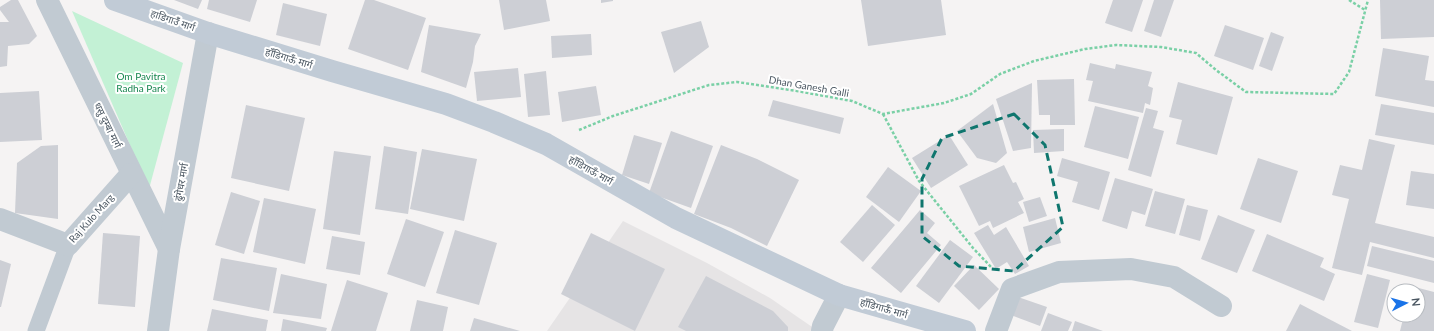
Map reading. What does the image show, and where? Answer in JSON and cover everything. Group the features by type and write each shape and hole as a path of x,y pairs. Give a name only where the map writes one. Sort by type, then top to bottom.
{"main road":[{"name":"हाडिगाउँ मार्ग","path":"115,0 208,33"},
{"name":"हाँडिगाऊँ मार्ग","path":"208,33 446,104 494,122 546,144 676,218 839,295 965,331"}],"street":[{"name":"धसु दुम्बा मार्ग","path":"47,0 169,249"},
{"name":"ढुंगेधर मार्ग","path":"158,331 169,249 208,33"},
{"name":"Raj Kulo Marg","path":"0,219 68,244 131,174"},
{"path":"996,331 1012,289 1059,272 1131,269 1174,277 1221,306"},
{"path":"822,331 823,326 839,295"}],"lane":[{"path":"36,331 68,244"}],"path":[{"path":"1349,0 1364,10"},
{"path":"1012,289 973,248 920,181 882,114 944,103 971,94 1000,74 1034,61 1085,49 1116,45 1161,47 1196,53 1246,92 1334,94 1349,72 1364,10 1368,0"},
{"name":"Dhan Ganesh Galli","path":"546,144 613,116 709,85 737,82 852,101 882,114"}],"highlighted area":[{"path":"1014,114 1045,145 1063,227 1014,271 959,266 922,236 922,179 942,138"}],"shaded area":[{"path":"623,221 707,263 770,298 818,331 547,331"}],"green space":[{"name":"Om Pavitra Radha Park","path":"72,11 183,63 149,189"}],"building":[{"path":"11,0 18,0 37,36 29,44 8,46 7,66 0,67 0,22 9,22 0,10 0,7"},
{"path":"174,0 202,0 198,9"},
{"path":"209,0 257,0 250,22 207,9"},
{"path":"365,0 374,0 426,18 408,70 348,49"},
{"path":"499,0 546,0 550,21 504,30"},
{"path":"601,0 613,0 613,1 601,3"},
{"path":"861,0 941,0 946,35 868,46"},
{"path":"1113,0 1143,0 1132,32 1105,23"},
{"path":"1154,0 1174,0 1161,37 1144,31"},
{"path":"1380,0 1434,0 1434,37 1381,39"},
{"path":"283,3 327,14 320,46 276,35"},
{"path":"701,21 709,47 674,73 661,32"},
{"path":"429,25 481,34 475,46 473,62 466,88 421,72"},
{"path":"1225,25 1264,38 1253,70 1214,56"},
{"path":"1271,32 1284,37 1272,71 1259,66"},
{"path":"591,34 592,55 552,58 551,36"},
{"path":"1383,48 1429,56 1425,80 1434,81 1434,107 1375,96"},
{"path":"1090,63 1115,69 1116,64 1152,72 1148,86 1153,88 1150,105 1145,103 1143,113 1088,101 1093,81 1086,80"},
{"path":"518,68 521,97 477,101 474,72"},
{"path":"546,71 550,115 528,117 524,74"},
{"path":"1074,79 1075,125 1050,125 1050,115 1039,115 1037,80"},
{"path":"1178,82 1233,97 1217,155 1176,144 1182,120 1169,117"},
{"path":"1032,83 1031,148 1013,151 996,99"},
{"path":"596,86 601,115 562,122 558,92"},
{"path":"39,91 42,140 0,142 0,93"},
{"path":"773,100 844,118 840,134 768,116"},
{"path":"993,104 1007,153 996,163 977,158 957,131"},
{"path":"1381,104 1434,113 1434,145 1375,135"},
{"path":"246,105 305,118 289,191 231,178"},
{"path":"1095,106 1139,117 1128,159 1084,147"},
{"path":"1146,108 1158,111 1153,128 1164,131 1151,177 1128,170"},
{"path":"1064,129 1064,151 1034,153 1033,130"},
{"path":"671,131 713,146 691,208 649,193"},
{"path":"634,135 662,143 649,184 622,175"},
{"path":"949,135 968,165 931,188 912,158"},
{"path":"1369,139 1395,145 1375,223 1434,237 1434,258 1370,242 1362,275 1332,268 1349,199 1332,195 1340,165 1362,170"},
{"path":"58,145 58,219 15,213 17,163 41,146"},
{"path":"721,145 757,159 799,180 767,246 731,228 694,214"},
{"path":"384,146 417,152 408,214 375,209"},
{"path":"422,149 477,159 464,221 410,209"},
{"path":"334,151 371,156 360,235 323,229"},
{"path":"1062,158 1110,172 1099,210 1072,202 1078,182 1057,176"},
{"path":"1258,158 1298,171 1281,223 1240,209"},
{"path":"1004,165 1013,183 1016,182 1024,199 1018,202 1024,213 993,228 990,221 979,226 959,186"},
{"path":"888,167 921,191 899,222 866,197"},
{"path":"1411,171 1434,174 1434,209 1406,205"},
{"path":"1115,178 1153,189 1145,215 1132,211 1127,229 1102,221"},
{"path":"1155,191 1185,199 1175,234 1145,226"},
{"path":"231,192 260,201 244,254 215,245"},
{"path":"1040,197 1047,216 1029,222 1023,202"},
{"path":"264,198 316,209 305,264 253,252"},
{"path":"872,205 895,225 863,262 840,242"},
{"path":"1187,205 1208,210 1200,241 1179,235"},
{"path":"920,210 935,223 927,233 941,245 901,293 871,268"},
{"path":"1218,215 1255,230 1237,273 1201,259"},
{"path":"1055,218 1061,243 1029,252 1023,227"},
{"path":"406,219 444,232 425,287 387,274"},
{"path":"988,225 994,235 1006,227 1029,266 1015,274 1007,262 996,269 974,233"},
{"path":"455,230 497,243 479,305 436,293"},
{"path":"103,233 140,236 135,307 98,304"},
{"path":"591,233 665,269 635,331 561,294"},
{"path":"1267,234 1324,258 1320,267 1335,274 1324,301 1252,271"},
{"path":"332,236 365,242 360,275 326,269"},
{"path":"950,240 973,257 939,303 916,286"},
{"path":"1372,246 1434,261 1434,283 1367,266"},
{"path":"221,258 277,268 269,311 213,300"},
{"path":"0,260 11,264 1,307 0,307"},
{"path":"974,265 999,289 979,310 954,286"},
{"path":"281,274 327,284 321,319 273,313"},
{"path":"1367,274 1390,280 1389,283 1386,283 1386,296 1378,328 1354,322"},
{"path":"706,276 773,311 788,327 788,331 686,331 678,327"},
{"path":"347,280 388,293 376,331 331,331"},
{"path":"1426,290 1434,292 1434,331 1400,331 1402,323 1426,323"},
{"path":"1018,297 1047,307 1040,326 1011,315"},
{"path":"417,300 448,307 443,331 410,331"},
{"path":"1300,304 1352,331 1286,331"},
{"path":"212,309 268,320 266,331 207,331"},
{"path":"1048,313 1072,322 1068,331 1041,331"},
{"path":"474,318 520,331 470,331"},
{"path":"283,319 327,328 326,331 281,331"},
{"path":"1075,321 1103,331 1072,331"}]}
